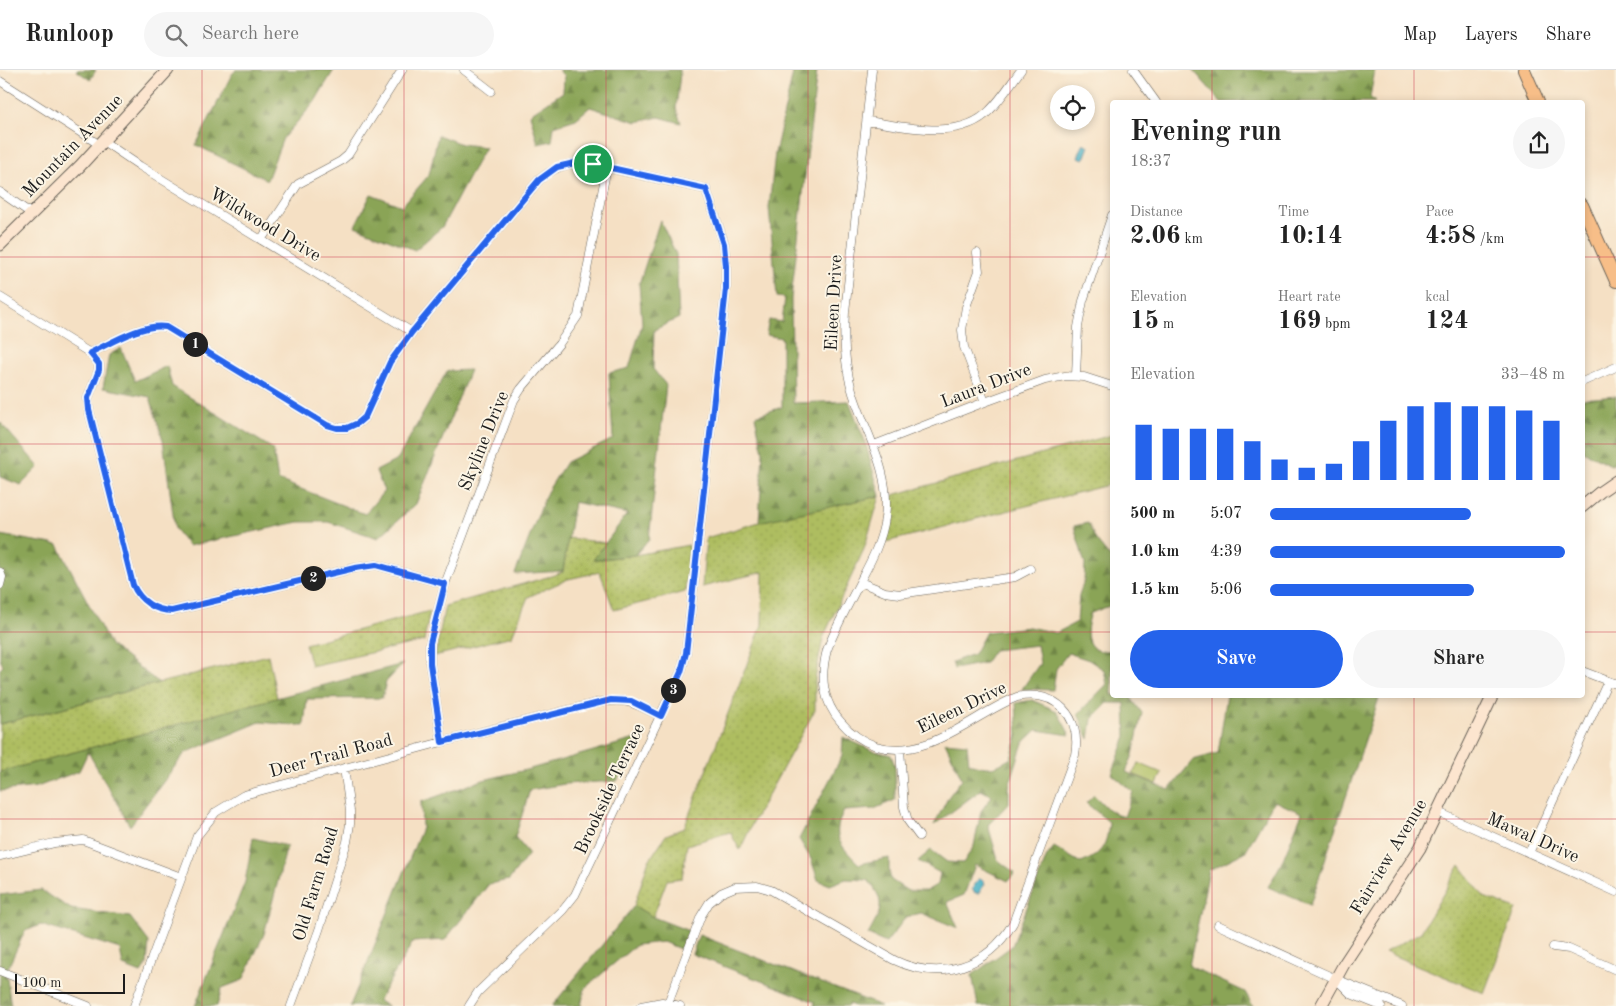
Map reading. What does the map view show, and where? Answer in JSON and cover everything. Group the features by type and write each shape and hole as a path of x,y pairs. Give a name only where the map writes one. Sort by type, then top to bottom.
{"main road":[{"name":"Mountain Avenue","path":"0,245 102,143 168,70"},
{"path":"1524,70 1537,100"},
{"path":"1585,212 1616,281"},
{"path":"1585,504 1616,481"},
{"name":"Fairview Avenue","path":"1321,1006 1364,933 1407,870 1438,812 1492,698"}],"street":[{"path":"261,240 298,184 341,161 348,155 402,70"},
{"path":"464,70 491,91"},
{"name":"Eileen Drive","path":"668,1003 704,909 721,893 742,886 757,886 771,890 894,960 919,969 946,970 964,966 981,958 1003,939 1017,915 1074,761 1077,742 1075,729 1070,717 1062,707 1050,700 1037,696 1024,696 1011,700 932,742 900,749 881,747 856,736 837,718 826,694 823,676 826,650 878,546 885,515 885,480 874,445 852,389 846,364 844,338 845,312 872,70"},
{"path":"867,121 938,130 960,127 990,111 1021,70"},
{"path":"1133,70 1155,100"},
{"name":"Wildwood Drive","path":"0,81 412,332"},
{"path":"90,353 145,328 155,326 166,327 327,425 340,428 354,425 365,417 390,362 412,332 544,175 557,167 571,163 586,163 608,167"},
{"name":"Brookside Terrace","path":"469,1006 478,992 563,910 575,895 661,716 681,672 686,653 726,289 724,244 706,189 608,167"},
{"name":"Skyline Drive","path":"442,742 430,664 430,643 445,584 514,400 520,389 571,328 578,316 608,167"},
{"path":"0,192 32,214"},
{"path":"1076,376 1078,327 1083,301 1110,221"},
{"path":"977,252 979,272 964,315 962,330 964,346 984,402"},
{"path":"0,297 90,353 99,364 99,370 88,398 89,410 133,585 139,596 152,606 159,610 172,611 355,568 376,565 445,584"},
{"path":"1585,381 1616,367"},
{"name":"Laura Drive","path":"874,445 1045,380 1076,376 1093,379 1110,385"},
{"path":"860,582 885,592 900,594 1015,577 1030,569"},
{"path":"0,572 2,577 0,585"},
{"path":"1529,853 1612,683 1585,672"},
{"name":"Deer Trail Road","path":"134,1006 197,836 209,820 224,806 244,795 442,742 611,700 631,701 661,716"},
{"path":"900,749 904,807 908,821 919,836"},
{"name":"Old Farm Road","path":"291,1006 319,930 347,842 350,811 344,768"},
{"name":"Mawal Drive","path":"1438,812 1616,892"},
{"path":"0,856 54,843 83,840 181,877"},
{"path":"1218,925 1336,979 1402,1006"},
{"path":"1553,947 1569,949 1616,970"},
{"path":"0,971 88,1006"},
{"path":"1336,979 1350,994 1381,1006"},
{"path":"641,1006 655,1002 680,1006"}],"green space":[{"path":"76,70 96,70 90,80"},
{"path":"236,70 334,70 314,103 283,138 267,180 196,145 232,74"},
{"path":"558,70 679,70 676,108 681,123 659,117 637,122 590,107 576,119 554,126 552,141 538,144 530,114 563,92 564,76"},
{"path":"789,70 817,70 791,299 793,403 849,401 865,441 880,496 759,522 763,452 755,416 782,407 782,338 766,335 769,320 782,322 785,298 777,297 769,208 775,153 793,73"},
{"path":"1193,70 1375,70 1370,97 1373,100 1219,100"},
{"path":"438,135 461,144 485,147 442,227 415,250 355,226 371,194 402,206 429,175"},
{"path":"660,220 676,254 679,318 654,330 653,369 666,385 649,539 635,555 593,560 627,514 574,502 563,571 515,574 547,492 566,462 613,439 609,373 629,368 642,324 639,284"},
{"path":"121,348 135,381 167,366 172,386 273,449 278,480 365,514 384,491 376,471 397,460 447,371 470,370 416,504 378,538 328,522 299,522 188,546 175,529 163,440 150,397 103,388 109,355"},
{"path":"1616,396 1616,463 1611,465 1585,452 1585,399"},
{"path":"0,422 39,467 21,485 0,477"},
{"path":"1110,436 1110,485 886,542 893,495"},
{"path":"880,496 864,549 823,638 815,679 815,710 753,822 740,850 730,832 687,845 682,878 667,880 653,917 634,906 648,862 666,835 684,828 762,625 763,572 702,587 706,538 776,517"},
{"path":"1088,523 1096,540 1110,558 1110,606 1091,613 1087,634 1090,643 1097,650 1110,651 1110,698 1131,698 1142,713 1133,755 1126,772 1169,790 1193,760 1218,753 1227,698 1379,698 1310,905 1268,887 1281,864 1302,813 1274,801 1245,852 1209,870 1189,966 1245,992 1253,1006 978,1006 972,975 1012,946 1047,856 1054,847 1081,863 1094,856 1105,842 1109,822 1086,803 1094,795 1109,810 1124,817 1133,792 1112,774 1126,737 1125,703 1108,703 1092,719 1089,739 1078,714 1107,684 1104,670 1089,660 1068,653 1056,669 1053,690 1022,689 1040,663 1037,645 994,650 985,663 954,669 952,662 974,654 986,632 1029,627 1056,633 1077,622 1079,595 1084,581 1085,564 1074,526"},
{"path":"0,535 58,545 110,645 159,683 0,724 0,669 3,666 0,659"},
{"path":"568,538 606,543 594,560 689,545 685,592 614,610 600,572 568,579 528,597 512,636 435,656 445,606 563,572"},
{"path":"430,611 424,641 311,666 305,644"},
{"path":"268,655 277,698 0,772 0,724"},
{"path":"403,664 386,682 382,698 307,699 304,726 260,722 185,753 130,826 88,752 79,771 37,787 0,791 0,772"},
{"path":"1032,700 1057,711 1070,735 1037,730 1023,743 1009,786 1009,803 988,825 998,860 1015,873 1008,881 975,865 964,895 947,902 958,928 921,913 906,917 886,943 868,935 880,907 880,901 874,888 868,880 846,879 830,885 818,880 811,859 799,839 842,756 843,737 871,750 891,755 895,766 895,800 874,809 844,811 838,828 839,840 847,852 859,864 889,858 891,880 908,891 926,891 938,884 940,873 918,861 931,850 947,862 963,863 974,846 981,811 992,796 981,790 934,825 949,796 962,779 945,742 967,744 969,763 986,767 1000,764 1011,758 1018,735 1016,703"},
{"path":"639,738 617,781 565,784 530,790 515,837 529,854 509,880 489,884 445,940 413,942 378,1001 388,1006 350,1006 422,828 421,802 483,780 530,769"},
{"path":"1138,763 1162,773 1157,784 1133,774"},
{"path":"253,838 287,846 264,934 243,980 222,988 217,1006 195,1006 245,882"},
{"path":"1460,865 1484,897 1516,909 1484,993 1385,952 1421,932"},
{"path":"41,890 71,909 130,917 149,942 147,964 141,973 123,966 120,949 41,925 25,931 6,972 11,1006 0,1006 0,895"},
{"path":"634,906 653,917 689,931 680,949 663,942 636,945 585,988 581,1006 552,1006"},
{"path":"699,935 881,1006 855,1006 849,1004 848,1006 814,1006 815,1002 692,954"}],"water":[{"path":"1083,143 1089,146 1084,159 1078,157"},
{"path":"979,878 985,884 979,893 975,893 972,889"}],"route":[{"path":"579,162 593,164 706,189 724,244 726,256 726,289 686,653 681,672 661,716 631,701 611,700 442,742 430,664 430,643 445,584 391,568 376,565 355,568 172,611 159,610 139,596 133,585 89,410 88,398 90,389 99,370 99,364 90,353 145,328 155,326 166,327 327,425 333,428 351,427 362,420 368,413 390,362 412,332 539,180 557,167 579,162"}]}
